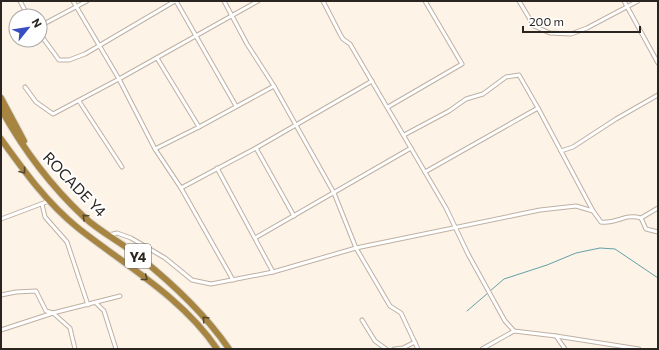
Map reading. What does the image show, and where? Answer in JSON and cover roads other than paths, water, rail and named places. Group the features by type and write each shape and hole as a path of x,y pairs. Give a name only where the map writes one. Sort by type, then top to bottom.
{"highway":[{"path":"1,98 41,170"},
{"name":"ROCADE Y4","path":"1,109 16,135 41,170 85,218 138,256 177,290 217,331 229,349"},
{"name":"ROCADE Y4","path":"1,139 23,170 49,201 77,227 168,296 209,337 217,349"}],"street":[{"path":"73,1 119,79 155,149 181,188 232,280"},
{"path":"48,22 87,1"},
{"path":"48,44 60,60 69,60 100,45 176,1 195,37 236,106"},
{"path":"224,1 247,44 274,86 334,193 356,248 390,306 401,313 418,349"},
{"path":"25,87 36,102 53,114 119,79 258,1"},
{"path":"323,1 343,39 350,44 388,107 425,172 505,321 514,331"},
{"path":"388,107 462,64 425,1"},
{"path":"519,1 534,26 550,33 571,34 587,28 638,1"},
{"path":"624,1 658,63"},
{"path":"157,58 199,127"},
{"path":"404,135 449,111 466,98 483,94 506,77 519,74 601,222 610,223 632,215 641,218 646,229 658,232"},
{"path":"181,188 256,148 372,81"},
{"path":"155,149 274,86"},
{"path":"562,152 573,147 658,94"},
{"path":"79,101 122,167"},
{"path":"425,172 538,108"},
{"path":"256,148 294,216"},
{"path":"256,238 411,148"},
{"path":"217,168 274,272"},
{"path":"1,219 49,201"},
{"path":"42,204 45,216 67,242 88,305"},
{"path":"108,235 118,233 146,246 196,282 211,284 274,272 356,248 540,210 576,206 593,210"},
{"path":"641,218 658,208"},
{"path":"1,295 16,292 36,291 46,311 53,313 70,328 75,349"},
{"path":"1,330 53,313 120,296"},
{"path":"96,303 104,311 116,349"},
{"path":"362,320 371,335 384,349"},
{"path":"482,349 514,331 638,349"},
{"path":"556,336 565,349"},
{"path":"394,349 403,348 415,342"}],"waterway":[{"path":"490,291 504,279 547,265 576,253 600,248 615,249 658,278"},
{"path":"467,311 488,293"}]}
